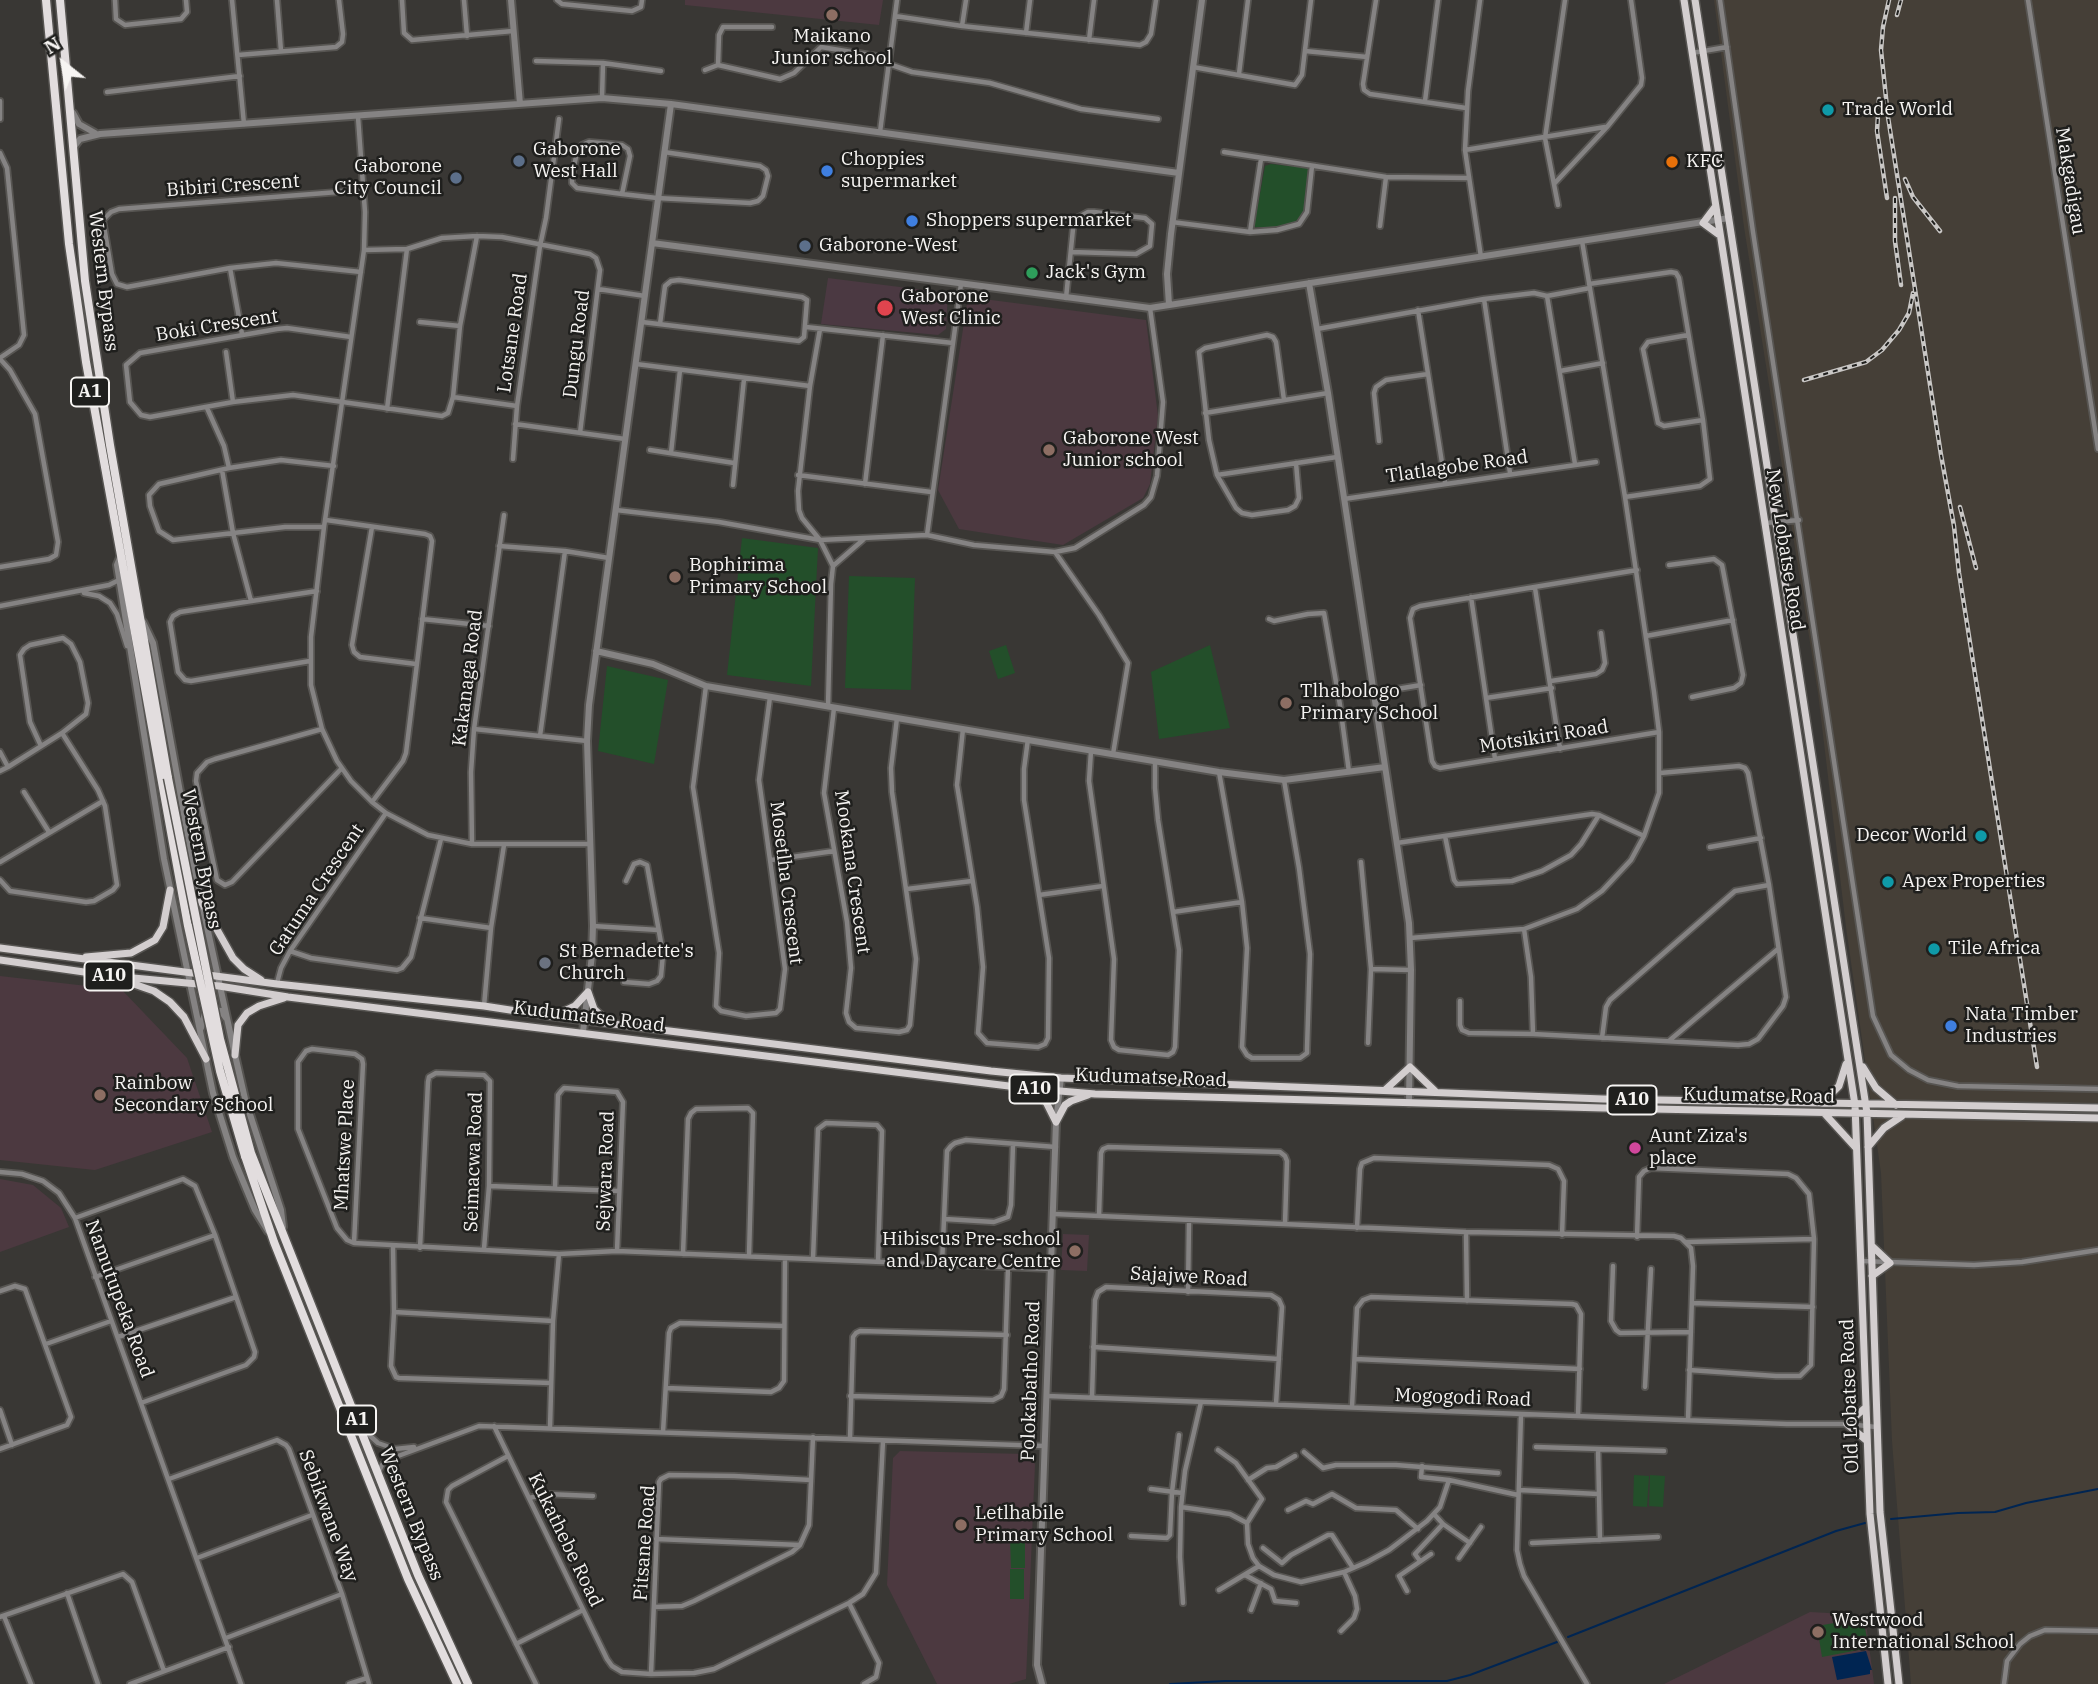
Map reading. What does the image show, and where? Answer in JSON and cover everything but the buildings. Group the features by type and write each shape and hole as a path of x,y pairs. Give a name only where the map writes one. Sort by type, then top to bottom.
{"highway":[{"name":"Western Bypass","path":"46,0 71,257 89,381 188,926 220,1071 274,1242 408,1579 457,1684"},
{"name":"Western Bypass","path":"60,0 85,281 110,445 168,778 220,1039 248,1154 418,1575 468,1684"}],"main road":[{"name":"New Lobatse Road","path":"1684,0 1855,1110"},
{"name":"Old Lobatse Road","path":"1695,0 1861,1064 1868,1147 1880,1512 1899,1684"},
{"path":"1704,135 1715,133"},
{"path":"1715,206 1703,223 1719,234"},
{"path":"71,958 131,953 155,940 163,928 170,890"},
{"path":"201,901 233,958 244,969 267,983"},
{"name":"Kudumatse Road","path":"0,948 267,983 484,1006 1061,1078 1603,1099 1822,1103 1855,1110"},
{"name":"Kudumatse Road","path":"0,960 1025,1088 1095,1094 1824,1114 1896,1106 2098,1108"},
{"path":"112,976 154,991 170,1002 184,1017 206,1059"},
{"path":"549,1016 558,1015 576,1006 588,992"},
{"path":"588,992 593,1009 613,1024"},
{"path":"235,1055 238,1025 247,1013 259,1006 288,997"},
{"path":"1822,1103 1839,1086 1847,1058"},
{"path":"1861,1064 1876,1087 1896,1106"},
{"path":"1385,1090 1410,1068 1435,1091"},
{"path":"1025,1088 1046,1102 1056,1122"},
{"path":"1056,1122 1060,1111 1071,1101 1095,1094"},
{"name":"Kudumatse Road","path":"1866,1109 1903,1115 2098,1118"},
{"name":"Old Lobatse Road","path":"1855,1110 1870,1514 1888,1684"},
{"path":"1824,1114 1857,1148"},
{"path":"1868,1147 1884,1128 1903,1115"},
{"path":"1871,1244 1891,1263 1872,1276"},
{"path":"1866,1407 1847,1424 1867,1441"}],"street":[{"path":"115,0 116,19 125,25 181,19 187,12 186,0"},
{"path":"232,0 244,124"},
{"path":"278,0 281,52"},
{"path":"238,55 336,47 342,42 343,34 340,0"},
{"path":"402,0 404,33 412,40 513,31"},
{"path":"464,0 467,36"},
{"path":"510,0 520,104"},
{"path":"557,0 562,4 632,11 641,7 642,0"},
{"path":"880,132 897,0"},
{"path":"962,26 966,0"},
{"path":"1026,33 1030,0"},
{"path":"1089,40 1094,0"},
{"path":"895,16 1140,45 1146,42 1151,34 1156,0"},
{"path":"1169,305 1167,274 1172,222 1202,0"},
{"path":"1239,74 1248,0"},
{"path":"1193,67 1295,85 1302,75 1311,0"},
{"path":"1376,0 1364,90 1370,94 1466,108"},
{"path":"1425,101 1438,0"},
{"path":"1480,0 1466,108 1465,150 1481,257"},
{"path":"1558,205 1545,138 1565,0"},
{"path":"1554,184 1607,127 1642,82 1631,0"},
{"path":"1720,0 1873,1016 1891,1055 1909,1070 1928,1080 1958,1086 2098,1090"},
{"name":"Makgadigau","path":"2028,0 2098,449"},
{"path":"718,65 719,34 723,27 772,27"},
{"path":"705,70 718,65 780,79 794,73 821,47 889,61 912,72 990,83 1081,109 1158,119"},
{"path":"1692,53 1727,47"},
{"path":"1305,51 1367,57"},
{"path":"536,61 603,63 661,71"},
{"path":"602,98 603,63"},
{"path":"107,92 240,76"},
{"path":"68,94 76,121 87,130 100,134"},
{"path":"72,150 78,140 100,134 602,98 671,104 1179,173"},
{"path":"0,101 0,119"},
{"path":"583,1032 593,926 587,741 596,651 671,104"},
{"path":"358,117 364,191 364,250 324,527 310,662 311,685 322,729 342,768 372,802 410,827 441,839 472,844 591,844"},
{"name":"Lotsane Road","path":"513,459 516,405 559,119"},
{"path":"1465,150 1607,127"},
{"path":"622,194 630,156 628,149 622,145 589,142 582,145 577,152 572,183 577,188 622,194 657,198 750,203 763,197 768,176 766,170 760,166 664,152"},
{"path":"1224,152 1386,177 1468,178"},
{"path":"0,153 7,168 23,341 0,358 10,370 35,414 58,542 56,555 49,559 0,567"},
{"path":"1250,232 1261,159"},
{"path":"1172,222 1250,232 1277,230 1299,224 1307,212 1311,166"},
{"path":"1380,226 1386,177"},
{"name":"Bibiri Crescent","path":"230,268 127,288 117,284 112,274 103,220 106,215 119,209 364,191"},
{"path":"1066,298 1074,223 1077,218 1088,212 1145,218 1152,224 1150,246 1136,254 1071,252"},
{"path":"652,243 1150,308 1729,219"},
{"path":"364,250 407,249 442,238 477,236 502,237 540,246"},
{"path":"229,468 224,446 207,408 233,402 301,395 442,416 448,413 453,397 460,326 477,236"},
{"path":"1410,938 1524,929 1577,909 1602,891 1630,860 1644,836 1659,793 1659,732 1637,570 1582,241"},
{"name":"Dungu Road","path":"540,246 590,254 596,258 600,270 580,433"},
{"path":"387,409 407,249"},
{"path":"242,334 230,268 276,263 360,272"},
{"path":"1317,328 1484,299 1534,293 1547,296 1674,272 1679,278 1710,475 1707,483 1700,486 1625,497"},
{"path":"642,321 660,324 799,341 804,338 807,300 679,279 666,286 660,324"},
{"path":"927,535 961,284"},
{"path":"1309,284 1328,393 1410,938 1409,1103"},
{"path":"598,289 646,296"},
{"path":"1547,296 1575,464"},
{"path":"1484,299 1510,473"},
{"path":"616,510 719,522 820,540 927,535 975,545 1055,552 1075,548 1144,505 1154,492 1163,402 1150,308"},
{"path":"1418,310 1445,483"},
{"path":"420,322 460,326"},
{"path":"806,327 953,343"},
{"name":"Boki Crescent","path":"207,408 150,417 141,415 134,410 130,402 126,365 139,354 288,328 351,337"},
{"path":"820,330 798,475 799,510 802,518 820,540 833,566 865,538"},
{"path":"865,484 883,335"},
{"path":"1284,400 1273,337 1267,335 1205,348 1199,352 1205,413 1217,475 1236,508 1242,513 1252,515 1288,510 1299,502 1296,463"},
{"path":"1688,335 1648,342 1643,349 1658,423 1664,426 1703,420"},
{"path":"226,352 233,402"},
{"path":"1560,371 1603,363"},
{"path":"636,364 810,386"},
{"path":"671,453 680,370"},
{"path":"1379,441 1374,393 1376,387 1386,380 1428,374"},
{"path":"733,485 744,379"},
{"path":"1205,413 1328,393"},
{"path":"453,397 516,405"},
{"path":"515,424 625,439"},
{"path":"650,450 734,463"},
{"path":"1217,475 1337,457"},
{"path":"324,527 285,527 173,540 159,531 149,495 159,484 229,468 282,460 334,466"},
{"name":"Tlatlagobe Road","path":"1344,499 1596,462"},
{"path":"222,470 233,533 251,601"},
{"path":"798,475 931,492"},
{"name":"Kakanaga Road","path":"472,844 471,772 474,729 504,515"},
{"path":"326,520 430,536 432,546 406,752 403,761 372,802"},
{"path":"1764,523 1799,520"},
{"path":"372,527 352,645 354,652 360,657 416,664"},
{"path":"499,546 565,551 610,558"},
{"path":"540,736 565,551"},
{"path":"1055,552 1099,615 1128,663 1113,754"},
{"path":"120,558 117,565 119,580 170,890 213,1093 233,1157 255,1210 274,1242"},
{"path":"1669,565 1714,559 1721,562 1743,675 1741,683 1734,688 1692,697"},
{"name":"Mookana Crescent","path":"833,566 831,708 824,793 848,934 851,968 846,1013 856,1028 899,1032 910,1025 916,959 907,889"},
{"path":"1373,693 1420,685 1410,618 1413,609 1637,570"},
{"path":"0,606 109,585 119,580"},
{"path":"1535,588 1560,749"},
{"path":"310,662 191,681 177,672 170,622 173,616 180,612 317,591"},
{"path":"75,592 99,596 110,603 117,614 130,653"},
{"path":"1471,597 1495,759"},
{"path":"1269,620 1324,614 1349,772"},
{"path":"141,617 153,643 219,986 245,1099 281,1210 284,1240"},
{"path":"422,619 489,626"},
{"path":"1646,636 1733,620"},
{"path":"1486,698 1596,674 1602,670 1605,663 1601,633"},
{"path":"0,771 8,767 62,733 83,718 88,703 80,662 71,644 63,638 30,645 23,649 20,655 30,722 41,746"},
{"path":"596,651 653,664 706,686 1219,772 1284,780 1385,767"},
{"name":"Motsikiri Road","path":"1420,685 1432,761 1440,768 1659,732"},
{"name":"Mosetlha Crescent","path":"706,686 693,787 719,953 718,1009 746,1016 776,1013 780,1009 785,969 759,780 770,697"},
{"path":"897,718 891,768 892,792 907,889 972,881"},
{"path":"322,729 215,759 197,773 196,781 215,878 225,885 232,882 342,768"},
{"path":"474,729 587,741"},
{"path":"963,729 957,785 983,967 978,1033 987,1043 1038,1047 1045,1044 1048,1038 1049,958 1024,800 1028,739"},
{"path":"0,880 10,891 86,902 94,901 117,885 103,801 62,733"},
{"path":"1091,751 1089,781 1114,959 1111,1040 1119,1050 1168,1055 1175,1047 1179,950 1158,820 1155,761"},
{"path":"0,752 8,767"},
{"path":"1460,1001 1460,1025 1462,1030 1469,1033 1738,1045 1749,1044 1758,1039 1785,1002 1769,885 1748,773 1742,766 1660,773"},
{"path":"1219,772 1247,948 1242,1047 1252,1058 1300,1058 1307,1053 1310,954 1284,780"},
{"path":"24,792 49,832"},
{"path":"0,862 103,801"},
{"name":"Gatuma Crescent","path":"277,984 281,968 290,951 386,813"},
{"path":"1397,843 1585,814 1598,815 1644,836"},
{"path":"1445,836 1457,884 1512,881 1542,872 1571,855 1581,844 1598,815"},
{"path":"1710,847 1761,838"},
{"path":"290,951 311,958 397,970 402,968 411,957 441,839"},
{"path":"484,1006 491,928 504,845"},
{"path":"771,860 834,851"},
{"path":"624,982 649,984 657,981 661,976 663,954 647,865 640,862 634,864 626,881"},
{"path":"1361,862 1371,969 1368,1043"},
{"path":"1602,1038 1606,1007 1610,1000 1735,891 1769,885"},
{"path":"1039,895 1103,886"},
{"path":"1173,912 1241,902"},
{"path":"420,918 491,928"},
{"path":"593,926 658,930"},
{"path":"1524,929 1531,977 1533,1034"},
{"path":"182,943 189,951 196,953 204,950 209,940"},
{"path":"1670,1040 1779,948"},
{"path":"1371,969 1411,970"},
{"path":"200,1030 205,1013 211,1010 221,1011 228,1022"},
{"name":"Mhatswe Place","path":"312,1049 355,1054 362,1059 354,1243 347,1240 337,1228 298,1129 298,1062 306,1051 312,1049"},
{"name":"Seimacwa Road","path":"420,1248 429,1077 436,1073 487,1077 491,1086 489,1186 484,1249"},
{"name":"Polokabatho Road","path":"1042,1684 1037,1665 1056,1122 1061,1078"},
{"name":"Sejwara Road","path":"555,1188 558,1095 564,1088 617,1093 622,1102 617,1251"},
{"path":"683,1254 688,1119 696,1109 751,1109 749,1256"},
{"path":"813,1259 818,1129 826,1123 877,1125 882,1131 878,1261"},
{"path":"942,1264 947,1151 954,1143 966,1140 1056,1147"},
{"path":"945,1219 994,1222 1008,1217 1011,1205 1013,1144"},
{"path":"1099,1216 1101,1153 1108,1147 1280,1152 1287,1161 1285,1224"},
{"path":"1357,1228 1360,1169 1362,1163 1374,1158 1549,1165 1558,1169 1564,1181 1562,1235"},
{"path":"1637,1237 1640,1177 1643,1171 1651,1168 1788,1174 1796,1178 1809,1195 1814,1239 1811,1365 1800,1376 1776,1377 1689,1370"},
{"name":"Namutupeka Road","path":"0,1172 22,1174 43,1181 59,1192 75,1218 241,1684"},
{"path":"75,1218 183,1179 195,1186 215,1235 255,1352 251,1362 141,1403"},
{"path":"489,1186 619,1191"},
{"path":"1054,1213 1357,1228 1674,1236 1686,1241 1814,1239"},
{"path":"1188,1292 1189,1221"},
{"path":"1466,1232 1467,1301"},
{"path":"95,1277 215,1235"},
{"path":"1686,1241 1691,1248 1693,1266 1688,1420"},
{"path":"354,1243 559,1254 617,1251 1051,1269"},
{"path":"393,1247 391,1366 399,1378 551,1383"},
{"path":"1861,1261 1974,1265 2022,1262 2098,1250"},
{"path":"550,1428 553,1321 559,1254"},
{"path":"666,1388 771,1392 779,1388 784,1381 785,1258"},
{"path":"1613,1266 1613,1326 1620,1333 1691,1332"},
{"path":"850,1396 993,1400 1001,1396 1004,1389 1007,1335 1008,1268"},
{"path":"1645,1387 1651,1269"},
{"path":"0,1291 15,1286 25,1289 71,1413 67,1425 0,1449"},
{"name":"Sajajwe Road","path":"1092,1397 1095,1300 1098,1292 1106,1287 1271,1295 1279,1300 1282,1307 1276,1404"},
{"path":"117,1338 236,1297"},
{"path":"1352,1407 1357,1308 1363,1300 1371,1297 1576,1305 1581,1314 1578,1416"},
{"path":"1692,1303 1813,1307"},
{"path":"394,1312 553,1321"},
{"path":"46,1344 111,1321"},
{"path":"663,1432 668,1333 675,1325 784,1326"},
{"path":"850,1439 853,1337 860,1331 1007,1335"},
{"path":"1093,1347 1279,1359"},
{"path":"1355,1359 1580,1369"},
{"name":"Mogogodi Road","path":"1047,1396 1877,1427"},
{"path":"1183,1603 1180,1557 1182,1493 1201,1402"},
{"path":"353,1409 367,1433 378,1443 402,1449 429,1443"},
{"path":"0,1410 12,1445"},
{"path":"1521,1414 1517,1550 1524,1576 1587,1684"},
{"path":"377,1475 386,1462 429,1443 472,1428 494,1426 1045,1446"},
{"name":"Kukathebe Road","path":"494,1426 612,1666 622,1672 652,1674"},
{"path":"1131,1536 1167,1538 1170,1535 1179,1434"},
{"path":"654,1607 682,1605 694,1601 792,1552 800,1545 809,1525 813,1437"},
{"name":"Sebikwane Way","path":"169,1479 276,1440 289,1449 342,1594 369,1684"},
{"path":"652,1674 694,1673 714,1669 849,1603 867,1588 876,1573 883,1441"},
{"path":"1536,1447 1664,1451"},
{"path":"1598,1449 1600,1540"},
{"path":"1218,1450 1236,1463 1262,1499 1247,1523 1248,1544 1259,1566 1274,1575 1301,1582 1343,1572 1390,1550 1418,1529 1440,1507 1449,1480"},
{"path":"1304,1452 1323,1468 1336,1465 1422,1466 1498,1473"},
{"path":"508,1456 452,1486 448,1490 446,1502 536,1684"},
{"path":"1248,1480 1295,1456"},
{"path":"1422,1466 1421,1477 1518,1493 1598,1494"},
{"name":"Pitsane Road","path":"652,1674 659,1482 665,1476 811,1480"},
{"path":"1151,1489 1182,1493"},
{"path":"529,1498 547,1494 593,1496"},
{"path":"1288,1510 1306,1501 1313,1504 1332,1494 1356,1508 1396,1510 1418,1529"},
{"path":"1181,1507 1230,1514 1247,1523"},
{"path":"1433,1514 1470,1543"},
{"path":"197,1558 312,1515"},
{"path":"1420,1561 1415,1553 1443,1524"},
{"path":"1459,1558 1481,1528"},
{"path":"1263,1548 1282,1563 1291,1555 1328,1535 1335,1538 1353,1568"},
{"path":"1532,1543 1658,1537"},
{"path":"656,1539 800,1545"},
{"path":"1407,1591 1399,1576 1431,1554"},
{"path":"1219,1590 1259,1566"},
{"path":"1341,1631 1354,1618 1357,1608 1355,1596 1343,1572"},
{"path":"31,1684 2,1616 118,1574 128,1577 164,1671"},
{"path":"1245,1574 1271,1589 1275,1601 1296,1603"},
{"path":"1251,1610 1261,1583"},
{"path":"67,1593 98,1684"},
{"path":"226,1637 342,1594"},
{"path":"849,1603 879,1663 876,1677 863,1684"},
{"path":"516,1644 583,1610"},
{"path":"2004,1684 2007,1661 2030,1636 2045,1630 2098,1631"},
{"path":"131,1684 229,1647"},
{"path":"349,1684 367,1678"}],"shaded area":[{"name":"Maikano Junior school","path":"685,0 883,0 879,25 685,5"},
{"path":"1714,0 2098,0 2098,1684 1911,1684 1892,1441 1881,1173 1846,927 1818,693 1744,227"},
{"name":"Gaborone West Clinic","path":"828,278 948,293 946,329 938,335 821,324"},
{"name":"Gaborone West Junior school","path":"968,297 1146,320 1158,416 1150,484 1143,498 1063,545 959,529 938,490"},
{"name":"Rainbow Secondary School","path":"0,976 122,990 187,1058 212,1132 95,1170 0,1160"},
{"path":"0,1179 33,1185 61,1208 69,1227 0,1252"},
{"name":"Hibiscus Pre-school and Daycare Centre","path":"1063,1234 1089,1235 1087,1271 1061,1270"},
{"name":"Letlhabile Primary School","path":"900,1451 1026,1454 1035,1464 1026,1679 1009,1684 937,1684 887,1585 893,1458"},
{"name":"Westwood International School","path":"1810,1612 1865,1615 1874,1684 1664,1684"}],"green space":[{"path":"1271,164 1309,168 1304,212 1295,222 1274,228 1254,227 1265,166"},
{"path":"742,538 818,548 811,686 727,675"},
{"path":"849,576 915,578 911,690 845,688"},
{"path":"1006,645 1015,673 998,679 989,651"},
{"path":"1210,645 1230,728 1159,739 1151,672"},
{"path":"607,666 668,680 654,764 598,751"},
{"path":"1634,1475 1649,1476 1647,1507 1633,1506"},
{"path":"1650,1475 1665,1476 1663,1507 1649,1506"},
{"path":"1025,1537 1025,1568 1011,1568 1010,1538"},
{"path":"1010,1569 1024,1569 1024,1599 1010,1599"},
{"path":"1863,1618 1869,1648 1822,1657 1817,1626"}],"water":[{"path":"1866,1651 1872,1670 1870,1674 1837,1680 1832,1657"}],"waterway":[{"path":"1891,1519 1995,1512 2098,1489"},
{"path":"1568,1637 1836,1531 1865,1523"},
{"path":"1170,1684 1225,1681 1447,1681 1557,1642"}],"railway":[{"path":"1889,0 1881,50 1888,117 2037,1067"},
{"path":"1897,15 1901,0"},
{"path":"1879,99 1877,131 1887,198"},
{"path":"1905,179 1913,197 1940,231"},
{"path":"1895,198 1895,241 1901,285"},
{"path":"1804,380 1866,362 1882,350 1909,313 1913,293"},
{"path":"1960,507 1976,568"}],"place":[{"name":"Maikano Junior school","path":"832,15"},
{"name":"Trade World","path":"1828,110"},
{"name":"Gaborone West Hall","path":"519,161"},
{"name":"KFC","path":"1672,162"},
{"name":"Choppies supermarket","path":"827,171"},
{"name":"Gaborone City Council","path":"456,178"},
{"name":"Shoppers supermarket","path":"912,221"},
{"name":"Gaborone-West","path":"805,246"},
{"name":"Jack's Gym","path":"1032,273"},
{"name":"Gaborone West Clinic","path":"885,308"},
{"name":"Gaborone West Junior school","path":"1049,450"},
{"name":"Bophirima Primary School","path":"675,577"},
{"name":"Tlhabologo Primary School","path":"1286,703"},
{"name":"Decor World","path":"1981,836"},
{"name":"Apex Properties","path":"1888,882"},
{"name":"Tile Africa","path":"1934,949"},
{"name":"St Bernadette's Church","path":"545,963"},
{"name":"Nata Timber Industries","path":"1951,1026"},
{"name":"Rainbow Secondary School","path":"100,1095"},
{"name":"Aunt Ziza's place","path":"1635,1148"},
{"name":"Hibiscus Pre-school and Daycare Centre","path":"1075,1251"},
{"name":"Letlhabile Primary School","path":"961,1525"},
{"name":"Westwood International School","path":"1818,1632"}]}
